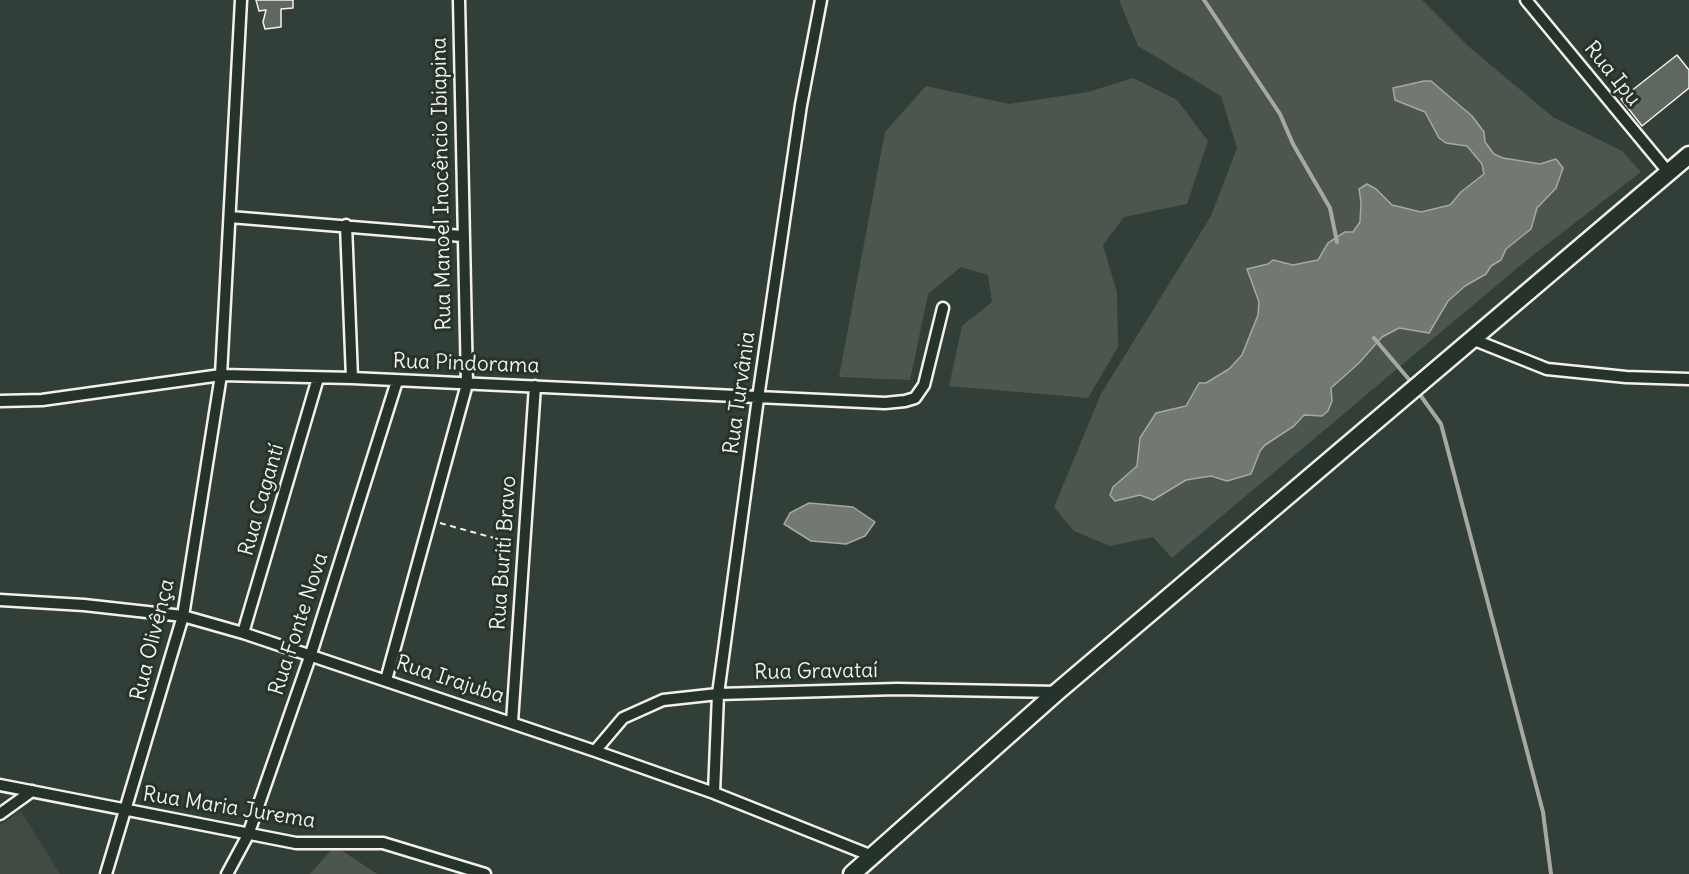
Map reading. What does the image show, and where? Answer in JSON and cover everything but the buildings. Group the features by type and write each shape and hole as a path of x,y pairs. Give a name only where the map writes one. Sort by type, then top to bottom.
{"main road":[{"path":"852,874 1057,692 1689,155"}],"street":[{"name":"Rua Olivênça","path":"106,874 183,616 221,375 241,0"},
{"name":"Rua Manoel Inocêncio Ibiapina","path":"386,680 466,384 459,0"},
{"name":"Rua Turvânia","path":"714,794 718,694 801,105 820,0"},
{"name":"Rua Ipu","path":"1526,0 1669,173"},
{"path":"230,217 346,225 462,237"},
{"path":"346,225 352,378"},
{"name":"Rua Pindorama","path":"0,401 42,400 221,375 352,378 758,398 895,402 915,398 924,385 943,308"},
{"path":"1472,339 1547,369 1626,377 1689,379"},
{"name":"Rua Cagantí","path":"243,633 318,378"},
{"name":"Rua Fonte Nova","path":"228,874 248,835 311,654 397,381"},
{"name":"Rua Buriti Bravo","path":"512,722 535,386"},
{"name":"Rua Irajuba","path":"0,600 84,605 183,616 243,633 595,751 714,794 873,856"},
{"name":"Rua Gravataí","path":"595,751 622,718 640,708 663,700 718,694 897,689 1057,692"},
{"name":"Rua Maria Jurema","path":"0,785 296,843 383,843 485,874"},
{"path":"0,814 32,792"}],"path":[{"path":"430,520 524,546"}],"shaded area":[{"path":"1119,0 1422,0 1468,46 1553,117 1622,151 1641,172 1528,259 1172,558 1153,537 1110,546 1074,531 1054,507 1101,394 1211,216 1237,148 1221,96 1138,46"},
{"path":"1133,78 1177,100 1208,141 1187,204 1124,217 1103,245 1117,293 1118,347 1088,398 949,386 962,326 992,302 988,275 961,267 928,294 910,380 839,377 885,132 926,86 1009,104 1088,92"},
{"path":"1431,81 1472,116 1484,132 1485,142 1494,154 1503,158 1540,164 1556,159 1563,168 1556,188 1537,208 1531,229 1506,249 1501,260 1491,266 1486,274 1465,286 1448,301 1429,333 1399,328 1382,337 1359,363 1331,388 1332,401 1328,411 1322,416 1304,415 1294,426 1265,445 1260,451 1251,474 1227,481 1211,476 1186,480 1153,500 1140,495 1115,501 1110,495 1113,487 1137,466 1140,438 1156,413 1186,406 1199,383 1206,383 1229,369 1242,355 1258,315 1259,302 1247,269 1268,264 1273,260 1293,265 1318,260 1328,243 1345,232 1353,232 1360,222 1359,189 1367,184 1376,189 1392,205 1421,212 1450,205 1461,192 1484,174 1482,164 1467,146 1446,143 1439,138 1425,112 1395,100 1393,88"},
{"path":"809,503 853,507 875,522 865,536 846,544 811,541 784,524 790,513"},
{"path":"21,811 60,874 0,874 0,825"},
{"path":"335,846 377,874 310,874"}],"waterway":[{"path":"1204,0 1280,114 1293,144 1330,208 1337,242"},
{"path":"1374,338 1412,383"},
{"path":"1418,392 1441,424 1543,812 1551,874"}]}
